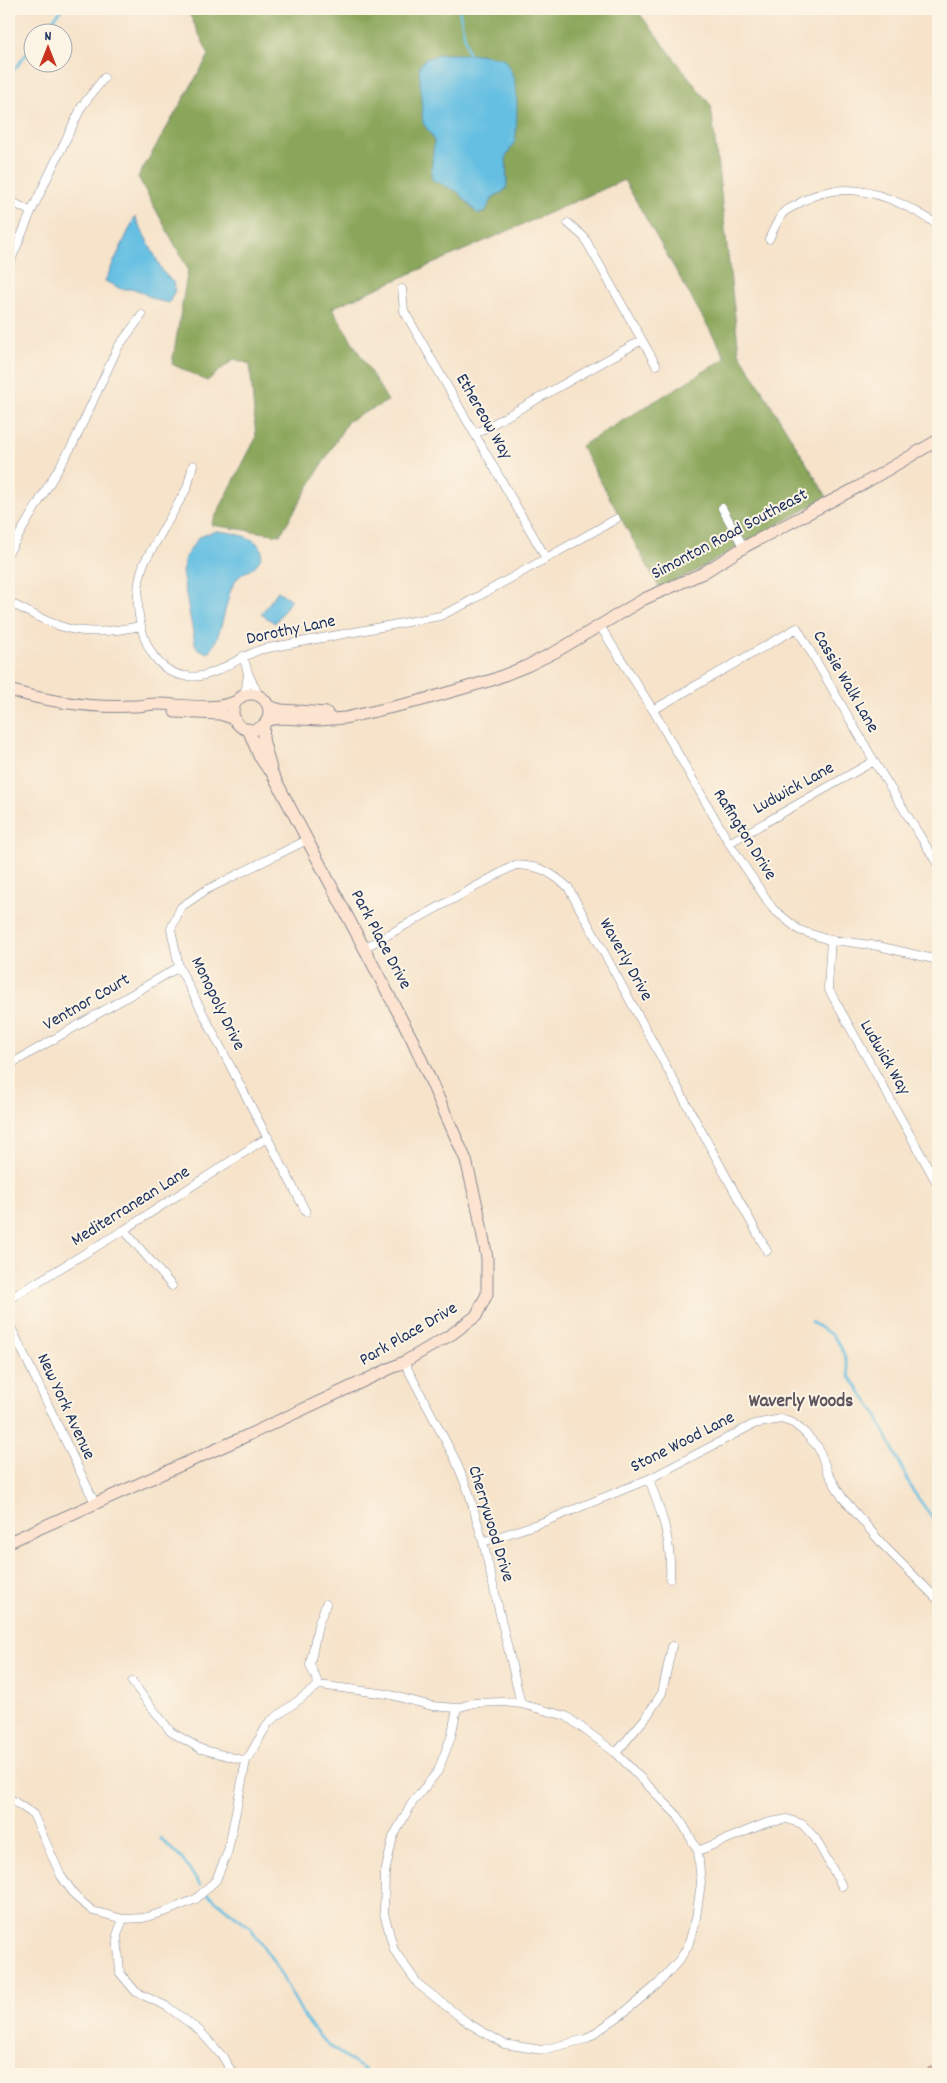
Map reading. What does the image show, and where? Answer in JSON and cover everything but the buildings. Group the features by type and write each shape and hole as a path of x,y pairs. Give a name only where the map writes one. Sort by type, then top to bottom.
{"highway":[{"path":"934,2074 938,2072"}],"street":[{"path":"9,266 31,212 82,106 104,78"},
{"path":"769,239 784,213 809,198 843,188 882,196 915,209 938,224"},
{"path":"9,200 31,212"},
{"path":"568,223 584,237 656,365"},
{"name":"Ethereow Way","path":"402,289 404,312 546,558"},
{"path":"9,552 73,444 118,347 142,315"},
{"path":"475,434 642,340"},
{"name":"Simonton Road Southeast","path":"354,715 419,701 492,680 539,661 644,599 703,573 744,548 858,487 938,440"},
{"name":"Dorothy Lane","path":"193,466 187,488 150,551 139,574 137,592 142,633 154,658 167,669 179,674 200,676 263,649 440,616 616,519"},
{"path":"722,508 744,548"},
{"path":"9,602 48,623 75,631 99,633 142,626"},
{"name":"Rafington Drive","path":"600,626 653,710 729,843 773,909 799,930 830,939 878,946 938,960"},
{"name":"Cassie Walk Lane","path":"653,710 796,628 874,762 938,865"},
{"path":"243,656 248,673 259,696 268,706 281,710 354,715"},
{"path":"248,673 246,689 239,699 234,713 238,724 248,730 259,728 266,722 281,718 327,720 354,715"},
{"path":"9,690 85,704 134,706 155,704 221,706 247,695 259,696"},
{"path":"134,706 154,710 220,714 235,719"},
{"path":"266,722 269,715 268,706"},
{"name":"Park Place Drive","path":"9,1542 244,1438 404,1362 452,1334 476,1316 487,1294 487,1258 466,1160 416,1048 272,773 263,739 266,722"},
{"name":"Park Place Drive","path":"248,730 259,756 272,773"},
{"name":"Ludwick Lane","path":"729,843 874,762"},
{"name":"Monopoly Drive","path":"306,840 206,890 181,907 170,929 179,967 306,1212"},
{"name":"Waverly Drive","path":"364,948 515,865 535,866 551,872 568,887 767,1251"},
{"name":"Ludwick Way","path":"830,939 828,988 858,1045 938,1185"},
{"name":"Ventnor Court","path":"9,1065 179,967"},
{"name":"Mediterranean Lane","path":"9,1299 124,1230 268,1137"},
{"path":"124,1230 172,1286"},
{"name":"New York Avenue","path":"9,1323 94,1503"},
{"name":"Cherrywood Drive","path":"404,1362 455,1459 469,1493 483,1542 521,1704"},
{"name":"Stone Wood Lane","path":"483,1542 546,1521 649,1479 754,1424 781,1419 792,1423 804,1432 818,1447 828,1473 842,1497 884,1546 938,1600"},
{"path":"649,1479 664,1519 671,1556 670,1579"},
{"path":"319,1685 310,1665 318,1625 326,1604"},
{"path":"616,1753 647,1716 662,1693 672,1646"},
{"path":"132,1682 171,1732 201,1749 246,1761"},
{"path":"9,1798 33,1814 61,1876 77,1898 94,1911 123,1919 143,1918 196,1899 216,1880 228,1851 246,1761 269,1722 319,1685 387,1694 432,1706 456,1708 474,1703 521,1704 566,1716 616,1753 678,1816 698,1850 700,1882 696,1918 688,1946 680,1959 658,1984 621,2015 586,2040 542,2050 504,2044 468,2023 418,1984 394,1950 384,1913 385,1873 393,1837 412,1803 438,1771 451,1737 456,1708"},
{"path":"698,1850 766,1823 787,1819 802,1824 816,1838 842,1886"},
{"path":"123,1919 117,1935 120,1972 136,1992 168,2007 200,2031 223,2057 233,2074"}],"green space":[{"path":"187,9 636,9 711,106 739,352 827,497 692,573 659,587 581,446 726,358 624,180 332,308 388,401 348,421 280,535 211,525 256,438 250,364 234,359 207,381 172,364 188,269 138,177 209,55"}],"water":[{"path":"440,54 478,54 503,58 515,84 517,103 516,133 515,141 506,157 507,186 504,191 493,197 485,212 478,214 458,192 433,180 431,176 434,142 423,123 419,67 425,59"},
{"path":"135,217 163,272 174,283 175,290 169,303 156,300 135,289 121,289 105,281"},
{"path":"216,531 233,533 251,539 261,549 261,556 256,565 239,577 233,585 217,637 208,653 198,649 195,643 182,573 185,557 199,537"},
{"path":"278,591 291,600 275,623 261,614"}],"waterway":[{"path":"51,22 62,9"},
{"path":"459,9 468,54"},
{"path":"9,76 22,60"},
{"path":"811,1322 832,1335 840,1345 850,1377 875,1412 913,1491 938,1525"},
{"path":"160,1838 182,1859 200,1885"},
{"path":"206,1893 250,1927 274,1962 306,2020 320,2037 335,2050 371,2074"}],"district":[{"name":"Waverly Woods","path":"801,1402"}]}
